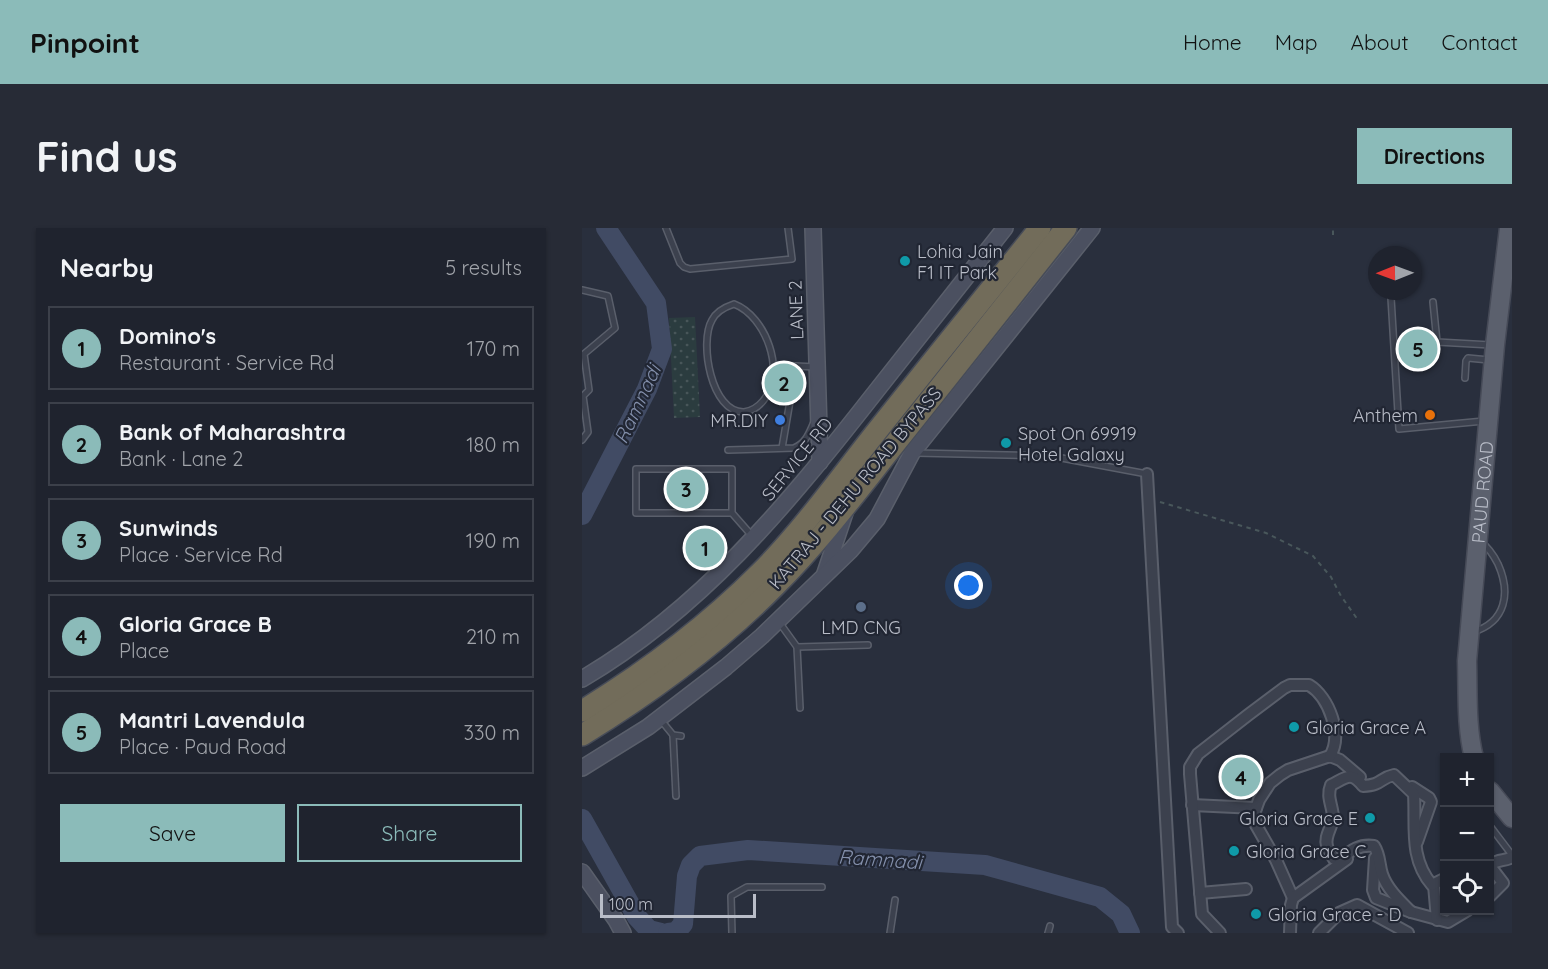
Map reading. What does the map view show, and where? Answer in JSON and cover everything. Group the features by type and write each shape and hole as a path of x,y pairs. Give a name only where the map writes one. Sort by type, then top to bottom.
{"highway":[{"name":"KATRAJ - DEHU ROAD BYPASS","path":"582,711 659,660 705,623 761,571 832,490 1040,228"},
{"name":"KATRAJ - DEHU ROAD BYPASS","path":"582,735 671,676 744,616 805,554 1066,228"}],"main road":[{"name":"PAUD ROAD","path":"1473,753 1467,704 1470,633 1488,421 1509,228"},
{"path":"1494,796 1512,818"}],"street":[{"name":"LANE 2","path":"813,228 820,462"},
{"name":"SERVICE RD","path":"582,679 606,665 679,609 755,539 820,462 1005,228"},
{"path":"582,768 660,718 726,667 778,621 851,550 877,519 912,453 1092,228"},
{"path":"1147,474 1172,927 1178,933"},
{"path":"824,576 848,503"},
{"path":"1220,933 1202,914 1190,767 1198,754 1290,685 1309,685 1321,695 1329,709 1335,742 1330,756"},
{"path":"1293,898 1274,855 1256,825 1256,808 1264,792 1288,770 1330,756 1340,760 1364,783 1375,783 1385,775 1394,773 1429,798 1432,805 1426,814 1421,835 1414,848"},
{"path":"1411,912 1392,892 1383,877 1378,852 1374,846 1365,845 1356,848 1341,860 1334,859 1330,854 1326,839 1333,816 1328,791 1331,784 1354,776 1363,786 1373,786 1381,783 1386,777 1394,775 1414,794 1414,848 1424,875 1430,884 1434,885"},
{"path":"1192,805 1256,808"},
{"path":"1290,933 1293,898 1327,872 1364,849 1372,850 1375,854 1374,895 1376,898 1437,920 1448,922 1460,915"},
{"path":"1494,863 1500,858 1511,857 1508,869 1498,876"},
{"path":"1494,871 1503,883 1494,892"},
{"path":"582,872 623,933"},
{"path":"1434,885 1440,881"},
{"path":"1434,885 1437,920"},
{"path":"1200,893 1246,889"},
{"path":"1319,933 1339,913 1357,904 1394,929 1408,933"}],"lane":[{"path":"666,228 680,262 684,267 690,268 792,259 788,228"},
{"path":"582,290 608,296 615,328 584,354 590,390 583,396 588,432 582,440"},
{"path":"1391,300 1399,429 1488,421"},
{"path":"1433,302 1437,342 1495,353"},
{"path":"734,304 747,311 758,322 765,336 773,365 772,383 767,396 758,407 745,412 731,410 724,403 715,387 707,351 708,334 713,318 720,310 734,304"},
{"path":"1465,378 1468,358 1495,353"},
{"path":"773,365 817,367"},
{"path":"782,448 796,366"},
{"path":"728,450 794,448 801,445 807,438 818,413"},
{"path":"912,453 1051,456 1147,474"},
{"path":"732,513 636,513 636,469 732,469 732,513 755,539"},
{"path":"1470,633 1494,621 1502,609 1506,596 1506,585 1496,561 1487,547 1477,540"},
{"path":"778,621 797,647 800,708"},
{"path":"797,647 868,645"},
{"path":"660,718 673,735 676,796"},
{"path":"673,735 681,736"},
{"path":"1494,832 1511,857"},
{"path":"732,933 731,896 747,887 822,888"},
{"path":"890,933 895,900"}],"path":[{"path":"1333,228 1333,235"},
{"path":"1148,499 1266,533 1313,556 1331,577 1358,620"}],"shaded area":[{"path":"695,317 700,417 674,418 669,318"}],"waterway":[{"name":"Ramnadi","path":"582,515 647,389 662,349 656,303 606,228"},
{"name":"Ramnadi","path":"582,819 637,917 649,930 661,933"},
{"name":"Ramnadi","path":"668,933 676,932 683,924 687,876 691,865 700,856 748,850 985,865 1100,897 1121,914 1130,933"}],"place":[{"name":"Lohia Jain F1 IT Park","path":"905,261"},
{"name":"Mantri Lavendula","path":"1418,349"},
{"name":"Bank of Maharashtra","path":"784,383"},
{"name":"Anthem","path":"1430,415"},
{"name":"MR.DIY","path":"780,420"},
{"name":"Spot On 69919 Hotel Galaxy","path":"1006,443"},
{"name":"Sunwinds","path":"686,489"},
{"name":"Domino's","path":"705,548"},
{"name":"LMD CNG","path":"861,607"},
{"name":"Gloria Grace A","path":"1294,727"},
{"name":"Gloria Grace B","path":"1241,777"},
{"name":"Gloria Grace E","path":"1370,818"},
{"name":"Gloria Grace C","path":"1234,851"},
{"name":"Gloria Grace - D","path":"1256,914"}]}
